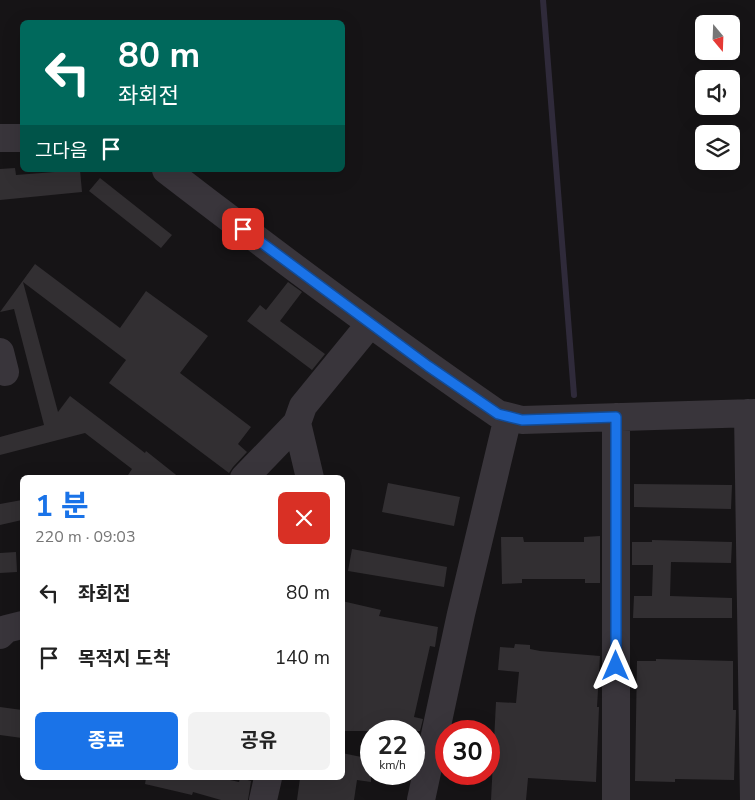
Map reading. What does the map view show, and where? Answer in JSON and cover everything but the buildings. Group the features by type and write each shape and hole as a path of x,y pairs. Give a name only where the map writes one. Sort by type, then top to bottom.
{"street":[{"path":"0,138 20,138"},
{"path":"169,172 370,324 498,414 522,420 752,413 754,800"},
{"path":"247,475 298,422 303,406 370,324"},
{"path":"421,800 461,614 508,416"},
{"path":"616,417 616,800"},
{"path":"298,422 309,475"},
{"path":"0,634 6,629 20,626"},
{"path":"263,800 268,780"}],"waterway":[{"path":"543,0 574,395"}],"route":[{"path":"243,229 428,366 498,414 522,420 616,417 616,666"}]}
